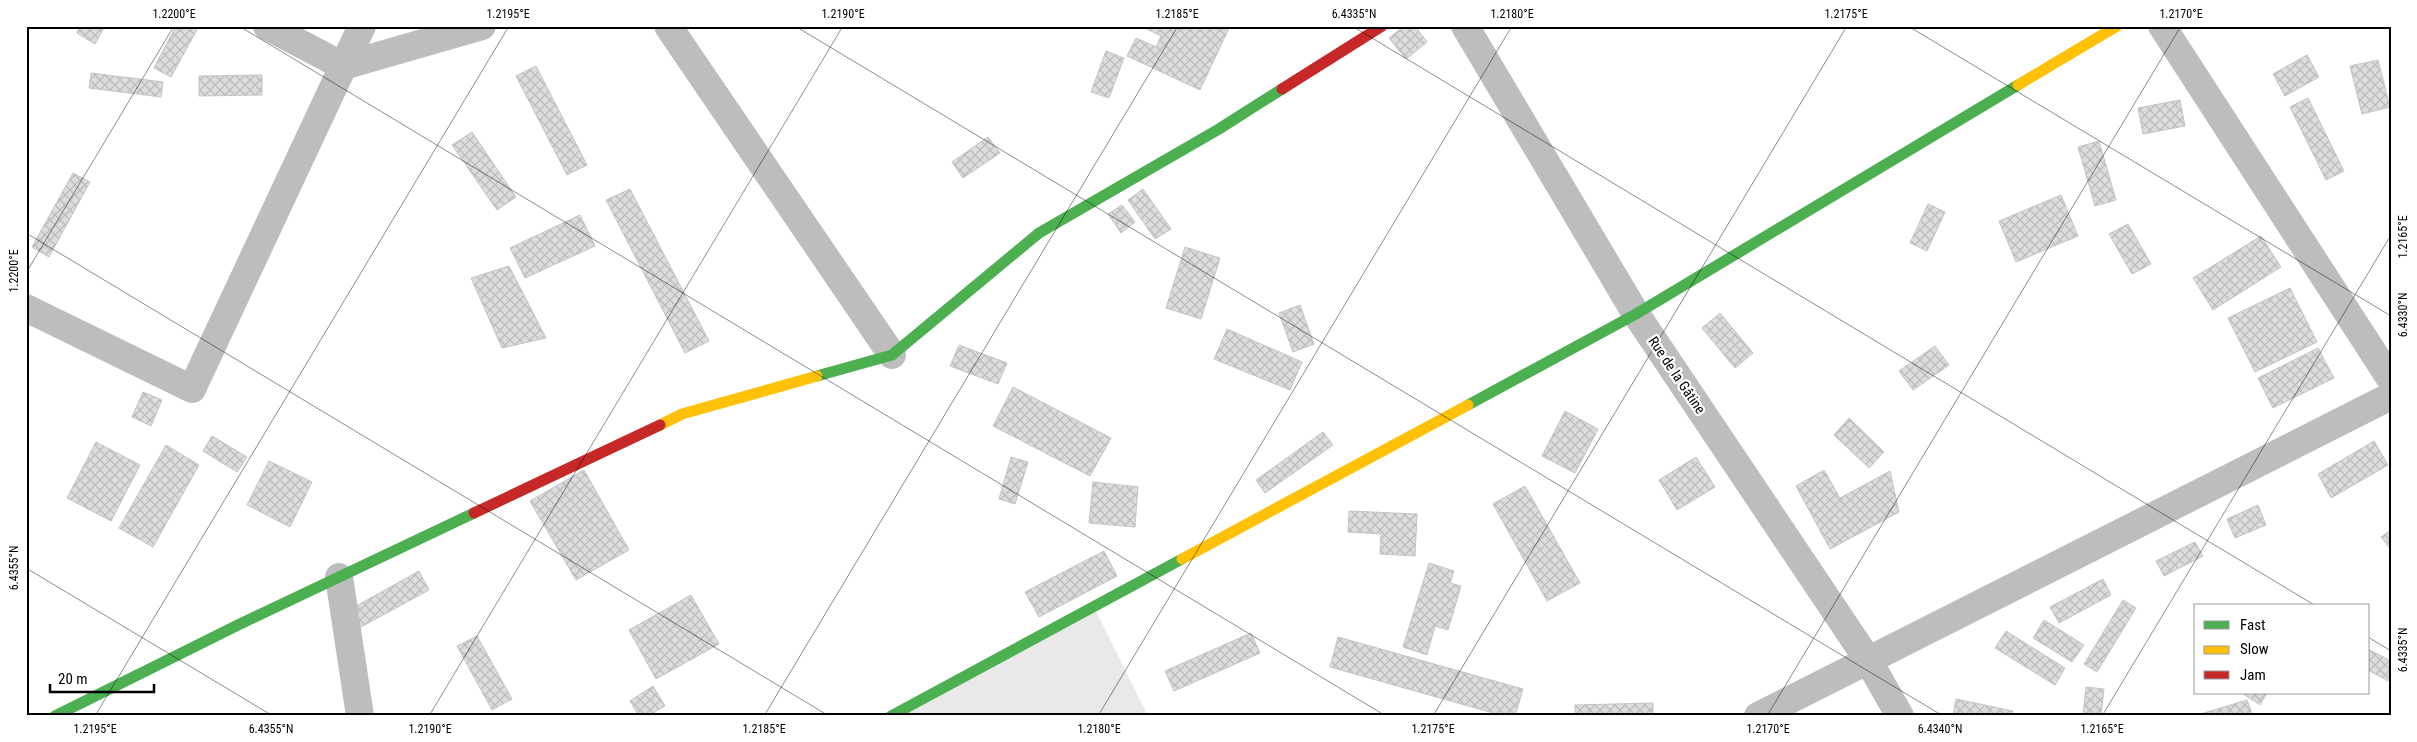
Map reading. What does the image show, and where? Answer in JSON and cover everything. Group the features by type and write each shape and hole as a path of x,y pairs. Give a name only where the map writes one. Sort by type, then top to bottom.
{"street":[{"path":"267,26 343,66 482,26"},
{"path":"26,308 192,389 362,26"},
{"path":"668,26 892,355"},
{"path":"55,716 339,577 682,414 892,355 1040,233 1219,129 1382,26"},
{"name":"Rue de la Gâtine","path":"1465,26 1636,314 1868,660 1900,716"},
{"path":"891,716 1636,314 2117,26"},
{"path":"2162,26 2391,380"},
{"path":"1758,716 2391,396"},
{"path":"339,577 360,716"}],"shaded area":[{"path":"1094,607 1148,716 890,716"}],"building":[{"path":"80,26 105,26 95,44 77,33"},
{"path":"176,26 199,26 171,77 154,68"},
{"path":"1141,26 1230,26 1200,90 1127,56 1136,38 1156,47 1161,36"},
{"path":"1404,26 1415,26 1427,42 1406,59 1389,38"},
{"path":"1106,51 1124,58 1109,98 1091,92"},
{"path":"2307,55 2319,77 2285,96 2273,74"},
{"path":"2378,60 2390,107 2362,114 2350,66"},
{"path":"536,66 587,165 567,175 516,76"},
{"path":"91,73 163,82 161,97 89,88"},
{"path":"262,75 262,95 199,96 199,76"},
{"path":"2308,98 2344,171 2326,180 2290,107"},
{"path":"2180,100 2185,126 2143,134 2138,108"},
{"path":"472,132 516,197 497,210 452,145"},
{"path":"988,137 1000,153 963,178 952,162"},
{"path":"2099,141 2116,200 2095,206 2078,147"},
{"path":"73,173 90,182 49,257 32,247"},
{"path":"630,189 709,341 685,353 606,200"},
{"path":"1143,189 1171,229 1155,239 1128,200"},
{"path":"2061,195 2078,236 2016,262 1999,221"},
{"path":"1928,204 1945,212 1927,251 1910,243"},
{"path":"1122,205 1135,222 1121,233 1108,214"},
{"path":"580,215 595,246 525,278 510,248"},
{"path":"2128,224 2151,264 2132,274 2109,234"},
{"path":"2261,236 2281,267 2213,310 2193,278"},
{"path":"1185,247 1220,258 1201,319 1166,308"},
{"path":"509,266 546,338 502,348 471,278"},
{"path":"2290,288 2317,342 2255,372 2228,318"},
{"path":"1300,305 1314,344 1293,352 1279,313"},
{"path":"1720,313 1753,353 1735,368 1702,328"},
{"path":"1227,329 1302,362 1290,390 1214,359"},
{"path":"959,345 1007,363 998,384 950,366"},
{"path":"1935,346 1949,365 1913,390 1899,371"},
{"path":"2318,348 2334,378 2273,408 2258,378"},
{"path":"1013,387 1111,438 1090,476 993,426"},
{"path":"143,392 162,400 151,426 132,417"},
{"path":"1565,411 1598,429 1575,473 1542,456"},
{"path":"1849,418 1884,452 1869,468 1834,435"},
{"path":"1323,432 1333,445 1265,493 1256,480"},
{"path":"212,436 247,457 237,472 203,451"},
{"path":"2374,441 2388,465 2331,498 2318,474"},
{"path":"96,442 140,465 111,521 67,498"},
{"path":"166,445 199,465 153,547 119,528"},
{"path":"1011,457 1028,462 1015,504 999,499"},
{"path":"1696,457 1715,487 1677,510 1659,480"},
{"path":"269,461 312,482 290,527 247,505"},
{"path":"584,470 629,550 576,580 530,501"},
{"path":"1824,470 1840,498 1890,471 1899,512 1830,549 1796,486"},
{"path":"1093,482 1138,487 1135,527 1089,523"},
{"path":"1525,486 1580,583 1547,601 1493,504"},
{"path":"2258,505 2266,525 2235,538 2227,519"},
{"path":"1349,511 1417,514 1415,556 1380,554 1381,534 1348,532"},
{"path":"2391,530 2391,550 2381,537"},
{"path":"2195,542 2203,556 2164,576 2156,561"},
{"path":"1104,551 1117,576 1039,617 1025,592"},
{"path":"1429,563 1454,571 1450,583 1461,586 1448,630 1435,626 1427,655 1403,647"},
{"path":"419,571 429,590 359,628 349,610"},
{"path":"2103,579 2111,595 2059,623 2050,607"},
{"path":"691,595 719,644 656,679 629,630"},
{"path":"2123,600 2136,608 2097,672 2084,664"},
{"path":"2044,620 2084,645 2072,662 2033,638"},
{"path":"2006,631 2065,668 2055,685 1995,648"},
{"path":"1251,633 1260,653 1174,691 1165,671"},
{"path":"477,636 512,699 492,710 457,646"},
{"path":"1338,637 1523,689 1515,716 1504,716 1330,667"},
{"path":"2370,650 2391,661 2391,676 2388,681 2370,671"},
{"path":"653,686 665,706 648,716 639,716 630,701"},
{"path":"2086,687 2104,689 2101,716 2083,716"},
{"path":"2244,694 2266,694 2260,705"},
{"path":"1956,699 2013,711 2012,716 1953,716"},
{"path":"2247,700 2252,713 2244,716 2194,716"},
{"path":"1653,703 1653,716 1575,716 1575,705"}],"traffic: fast":[{"path":"1468,405 1636,314 2018,85"},
{"path":"817,376 892,355 1039,233 1219,129 1282,89"},
{"path":"55,716 240,624 474,513"},
{"path":"891,716 1182,559"}],"traffic: slow":[{"path":"2018,85 2117,26"},
{"path":"660,425 682,414 817,376"},
{"path":"1182,559 1468,405"}],"traffic: jam":[{"path":"1282,89 1382,26"},
{"path":"474,513 660,425"}]}
